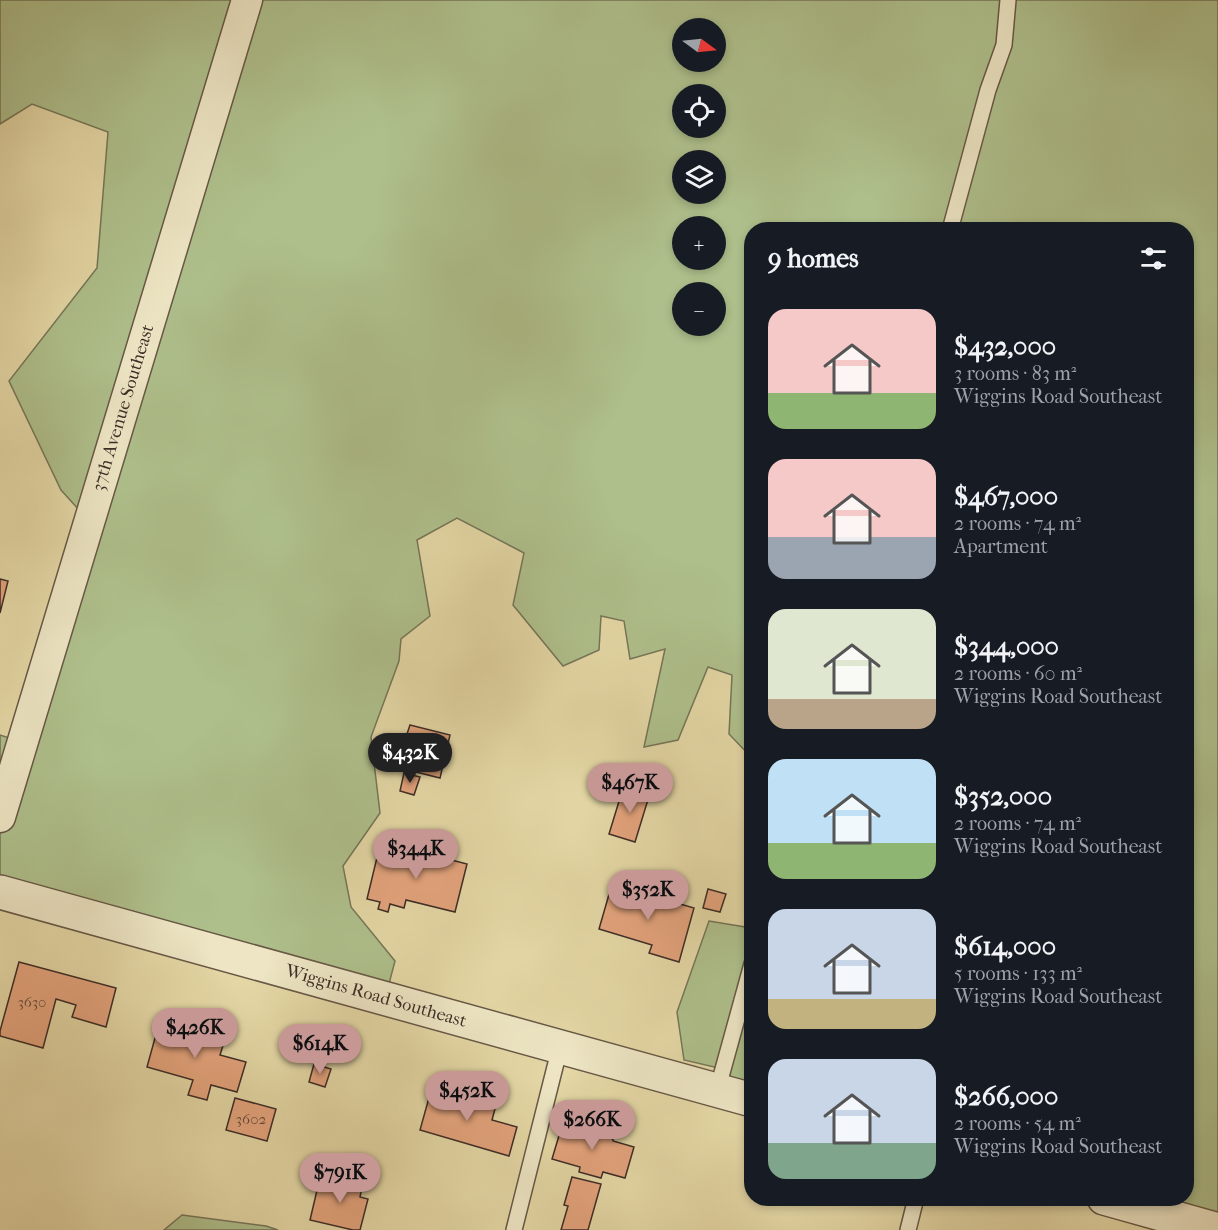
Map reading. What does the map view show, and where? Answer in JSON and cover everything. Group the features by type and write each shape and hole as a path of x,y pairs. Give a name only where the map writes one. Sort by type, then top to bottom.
{"street":[{"name":"37th Avenue Southeast","path":"0,816 247,0"},
{"name":"Wiggins Road Southeast","path":"0,892 744,1098"},
{"path":"1132,1206 1218,1230"}],"lane":[{"path":"952,222 988,90 1004,45 1008,0"},
{"path":"717,1091 744,993"},
{"path":"514,1230 560,1047"},
{"path":"908,1230 914,1206"}],"green space":[{"path":"0,0 1218,0 1218,1230 1131,1206 1194,1206 1194,222 744,222 744,750 729,734 732,675 708,667 678,740 644,747 665,649 630,659 624,621 601,616 599,650 563,666 513,605 524,553 457,518 417,540 430,616 401,639 399,661 371,737 380,813 343,866 351,907 395,961 385,999 0,892 0,735 22,742 89,521 61,490 9,381 97,268 108,132 32,104 0,124"},
{"path":"709,921 744,927 744,1098 717,1091 723,1069 684,1060 677,1012"},
{"path":"182,1215 266,1226 278,1230 164,1230"}],"building":[{"path":"0,579 8,581 0,613"},
{"path":"410,725 450,735 440,778 380,763 387,735 405,740"},
{"path":"404,773 420,777 414,795 400,791"},
{"path":"624,785 650,793 635,842 609,834"},
{"path":"380,845 417,854 417,851 467,864 455,912 406,900 404,908 390,904 388,912 378,909 380,902 367,899"},
{"path":"612,884 694,908 679,962 649,953 652,945 599,929"},
{"path":"708,889 726,894 720,912 703,908"},
{"path":"19,962 116,988 106,1027 72,1017 76,1005 56,999 43,1048 0,1036"},
{"path":"160,1020 225,1039 220,1055 246,1062 237,1092 211,1085 207,1100 188,1095 193,1080 147,1067"},
{"path":"314,1064 331,1069 325,1087 309,1082"},
{"path":"432,1087 496,1105 492,1120 517,1127 509,1156 420,1130"},
{"path":"235,1098 276,1109 267,1141 226,1130"},
{"path":"564,1119 599,1129 598,1134 634,1147 625,1178 603,1172 601,1178 579,1172 580,1167 552,1159"},
{"path":"333,1174 363,1182 360,1197 368,1199 360,1230 310,1220 318,1186 330,1189"},
{"path":"572,1177 601,1184 588,1230 561,1230 568,1206 564,1205"}]}
